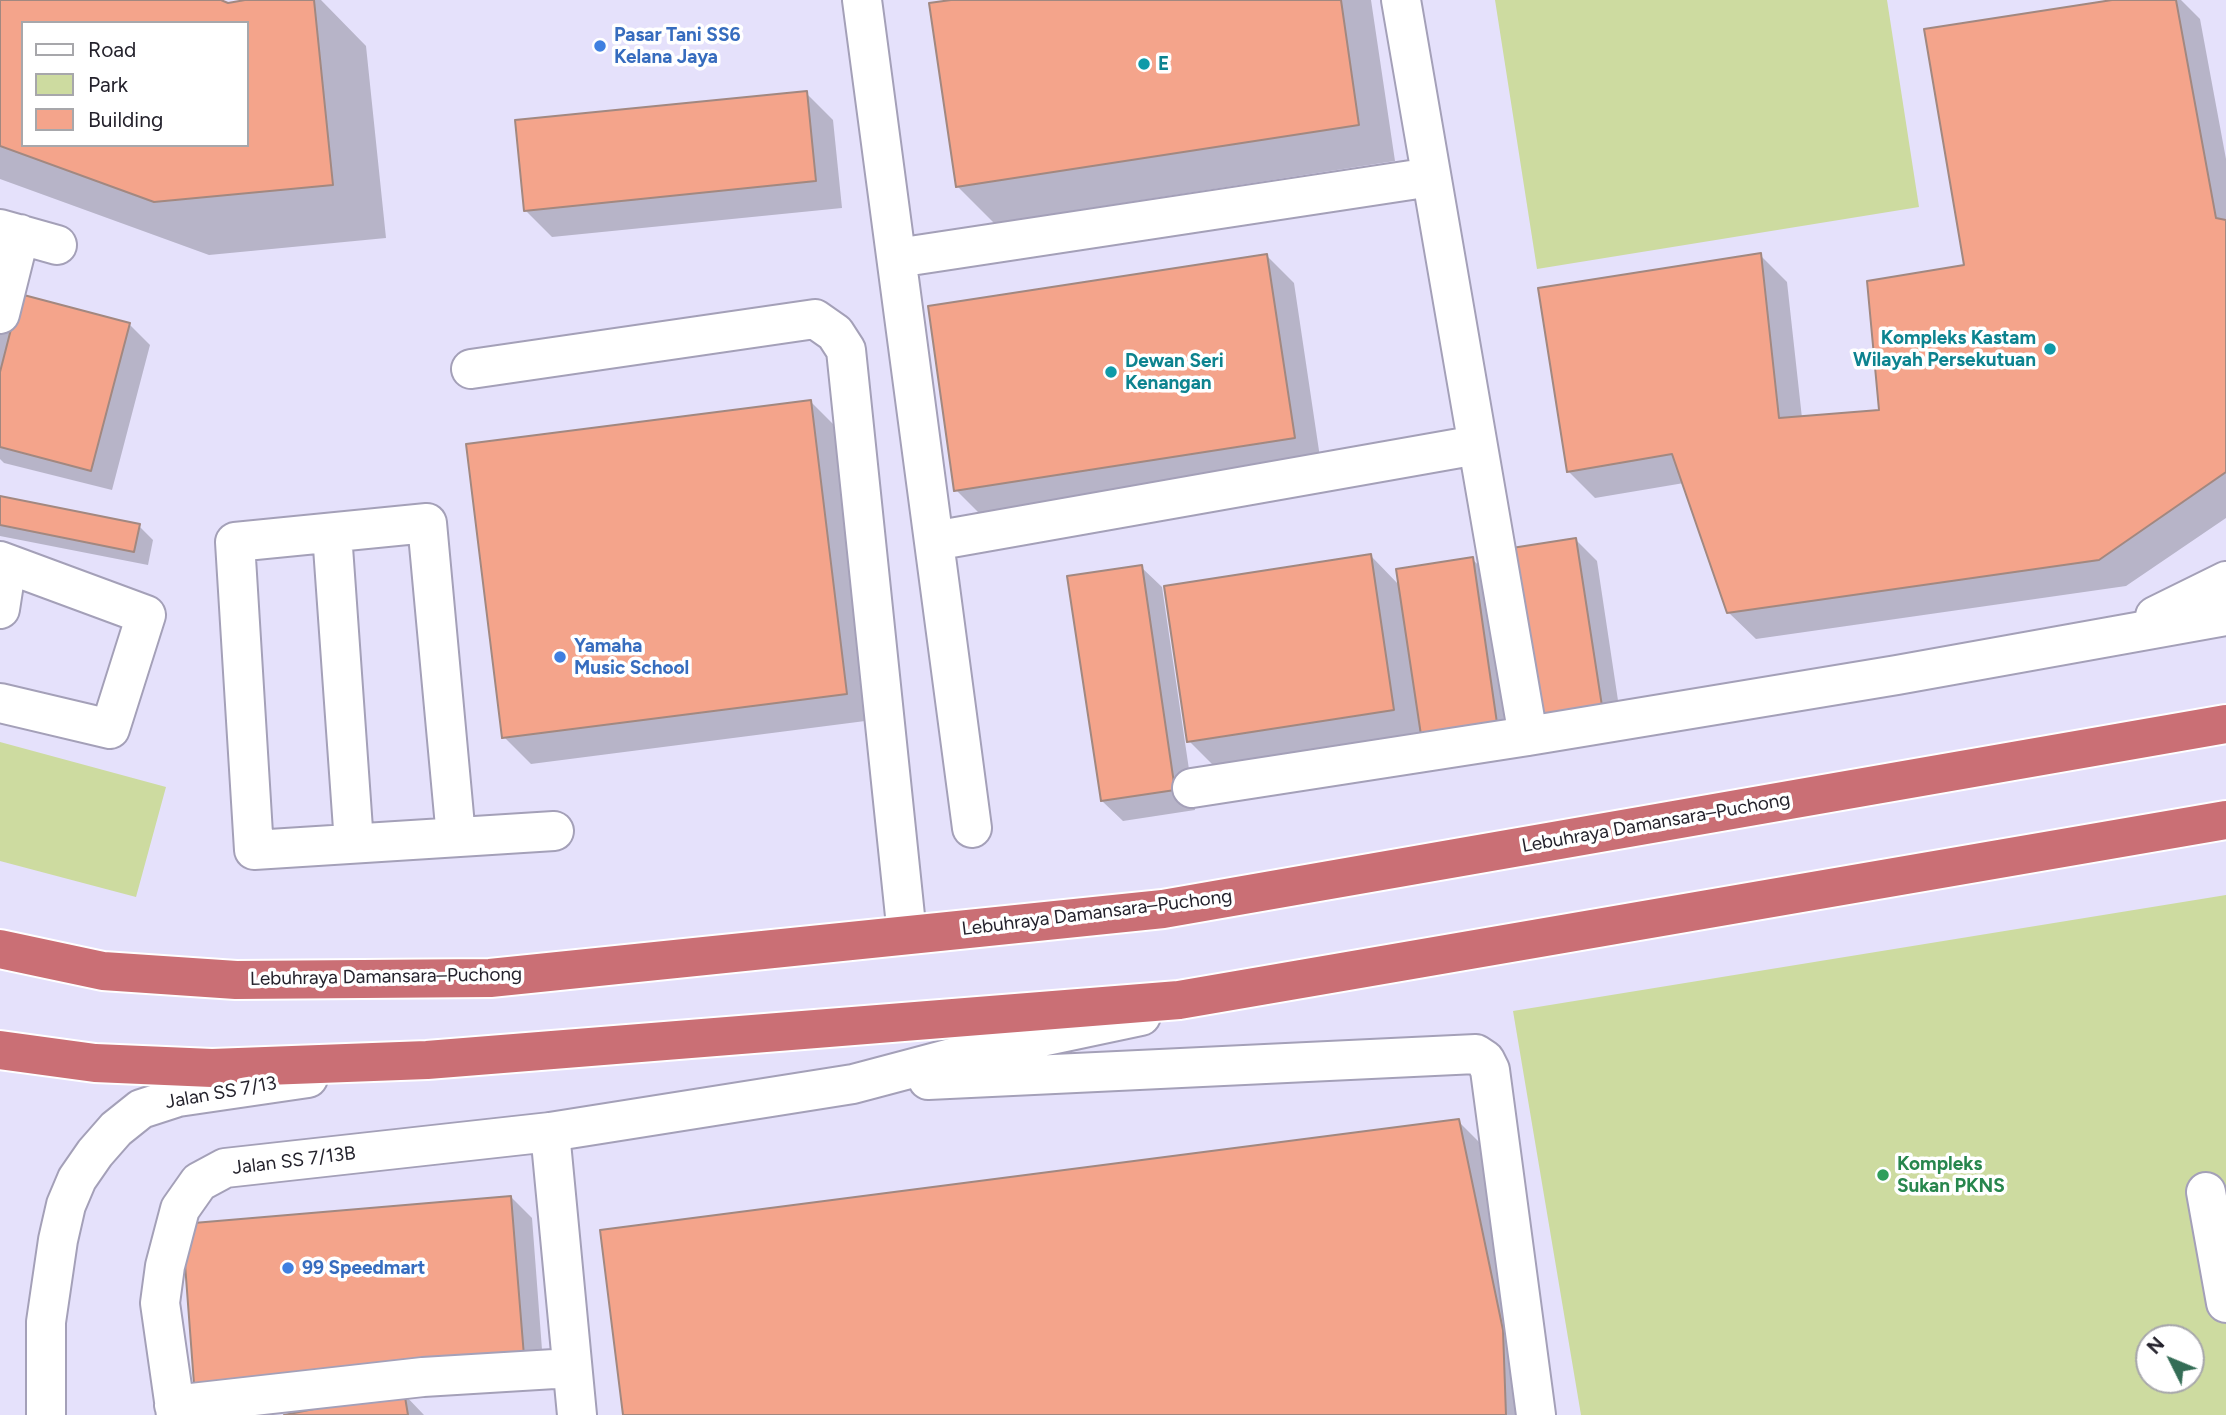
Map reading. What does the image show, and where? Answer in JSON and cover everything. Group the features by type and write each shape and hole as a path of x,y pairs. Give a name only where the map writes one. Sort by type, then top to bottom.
{"highway":[{"name":"Lebuhraya Damansara–Puchong","path":"0,948 103,971 236,980 490,978 1163,909 2226,724"},
{"path":"0,1050 95,1063 212,1068 427,1060 1179,1000 2226,820"}],"street":[{"path":"862,0 972,828"},
{"path":"1401,0 1528,736"},
{"path":"897,258 1431,177"},
{"path":"0,314 10,232 57,245"},
{"path":"471,369 815,319 835,333 846,350 907,935"},
{"path":"934,541 1477,445"},
{"path":"456,837 427,523 235,542 254,850 554,831"},
{"path":"332,533 354,844"},
{"path":"0,609 4,563 146,615 110,729 0,703"},
{"path":"2119,634 2226,581"},
{"path":"1192,788 1897,675 2226,616"},
{"path":"853,1084 985,1049 1400,961"},
{"path":"853,1084 1476,1054 1485,1060 1490,1070 1536,1415"},
{"name":"Jalan SS 7/13","path":"46,1415 46,1322 66,1205 77,1179 116,1129 141,1109 178,1097 427,1060"},
{"name":"Jalan SS 7/13B","path":"175,1410 160,1303 165,1266 180,1209 199,1182 225,1168 551,1132 853,1084"},
{"path":"551,1132 577,1415"},
{"path":"2206,1192 2226,1303"},
{"path":"175,1410 423,1377 571,1368"}],"green space":[{"path":"1495,0 1887,0 1919,207 1537,269"},
{"path":"0,742 166,787 136,897 0,861"},
{"name":"Kompleks Sukan PKNS","path":"2226,895 2226,1415 1581,1415 1513,1011"}],"building":[{"path":"0,0 221,0 228,3 245,0 314,0 333,185 154,202 0,146"},
{"name":"E","path":"951,0 1341,0 1359,125 956,187 929,3"},
{"name":"Kompleks Kastam Wilayah Persekutuan","path":"2112,0 2176,0 2216,218 2226,220 2226,472 2099,560 1727,613 1672,454 1567,472 1538,288 1761,253 1779,418 1879,410 1867,281 1964,265 1924,29"},
{"path":"807,91 816,181 524,211 515,120"},
{"name":"Dewan Seri Kenangan","path":"1267,254 1295,438 954,491 928,306"},
{"path":"20,294 130,323 91,471 0,447 0,372"},
{"path":"811,400 847,694 502,738 466,444"},
{"path":"0,496 140,524 134,552 0,525"},
{"path":"1576,538 1602,706 1525,718 1499,550"},
{"path":"1371,554 1394,710 1187,742 1164,586"},
{"path":"1473,557 1497,723 1421,735 1396,569"},
{"path":"1142,565 1175,790 1101,801 1067,576"},
{"path":"1459,1119 1503,1330 1506,1415 623,1415 600,1230"},
{"path":"511,1196 524,1356 194,1384 182,1224"},
{"path":"404,1391 408,1415 284,1415"}],"place":[{"name":"Pasar Tani SS6 Kelana Jaya","path":"600,46"},
{"name":"E","path":"1144,64"},
{"name":"Kompleks Kastam Wilayah Persekutuan","path":"2050,349"},
{"name":"Dewan Seri Kenangan","path":"1111,372"},
{"name":"Yamaha Music School","path":"560,657"},
{"name":"Kompleks Sukan PKNS","path":"1883,1175"},
{"name":"99 Speedmart","path":"288,1268"}]}
